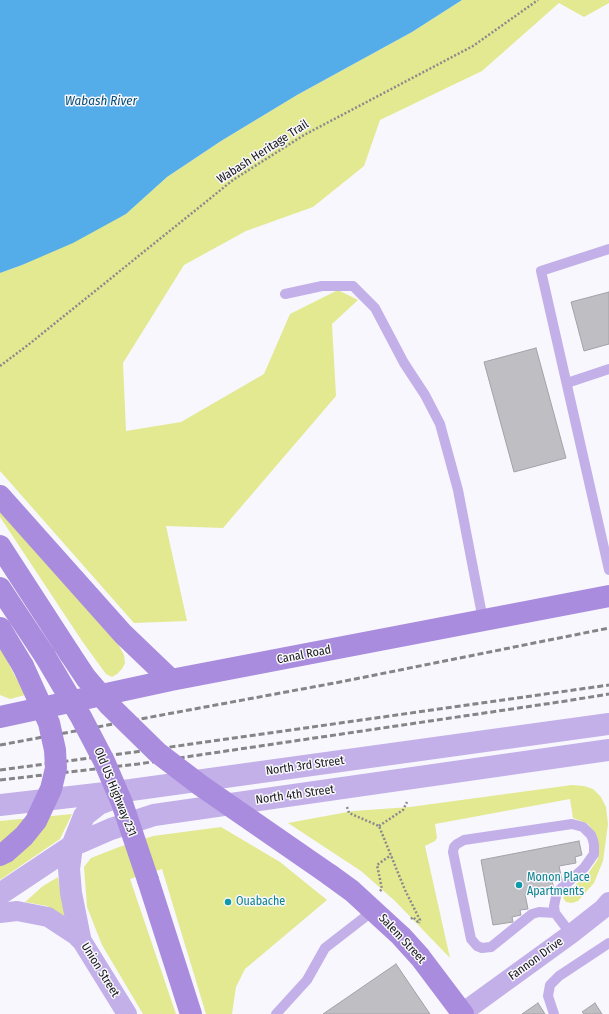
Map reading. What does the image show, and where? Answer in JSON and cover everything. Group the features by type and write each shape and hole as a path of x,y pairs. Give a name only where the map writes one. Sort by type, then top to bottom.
{"main road":[{"path":"0,496 123,634 170,680"},
{"name":"Salem Street","path":"0,546 86,678 110,706 158,753 200,785 352,891 376,902 462,1013"},
{"name":"Old US Highway 231","path":"0,588 45,656 81,717 104,761 125,810 190,1014"},
{"name":"Canal Road","path":"0,717 170,680 609,596"},
{"path":"0,628 23,666 49,723 55,750 56,768 51,789 36,821 24,836 6,852 0,855"}],"street":[{"name":"North 3rd Street","path":"0,805 131,790 609,724"},
{"name":"North 4th Street","path":"0,894 72,846 111,829 154,815 609,750"},
{"path":"80,938 71,893 69,869 72,846 84,816 91,809 131,790"},
{"name":"Fannon Drive","path":"462,1013 571,934 604,908 609,902"},
{"name":"Union Street","path":"0,913 17,911 48,917 80,938 127,1014"}],"lane":[{"path":"609,248 541,271 609,570"},
{"path":"285,294 322,286 353,286 375,308 404,363 425,395 440,424 458,490 483,620"},
{"path":"567,383 609,369"},
{"path":"555,913 540,912 532,914 491,947 482,948 477,946 471,939 454,847 464,840 572,824 583,827 591,835 594,845 594,854 584,868 557,892 554,906 555,913 571,934"},
{"path":"276,1014 307,980 325,948 376,902"},
{"path":"554,1014 548,996 550,985 559,976 609,943"}],"path":[{"name":"Wabash Heritage Trail","path":"0,366 233,180 304,135 473,46 538,0"},
{"path":"379,826 403,810 407,802"},
{"path":"347,807 349,813 379,826 405,890 421,922 420,923 414,917"},
{"path":"376,902 382,889 377,865 391,855"}],"green space":[{"path":"462,0 609,0 609,3 584,17 559,3 482,71 380,120 364,166 313,207 246,231 184,265 123,363 126,431 181,422 264,374 290,314 338,290 358,300 332,324 336,396 223,528 166,526 187,621 134,623 0,471 0,273 22,265 126,214 167,177 221,141 297,95 412,32"},
{"path":"0,509 116,640 124,655 125,663 117,674 112,677 106,674 82,641 0,517"},
{"path":"0,647 25,695 10,699 0,695"},
{"path":"572,785 584,786 593,789 601,797 606,807 608,824 603,861 594,883 578,901 572,903 566,902 563,898 567,892 587,875 598,859 599,847 596,835 588,824 573,818 570,799 435,824 437,838 435,841 425,846 450,958 395,901 361,871 288,823 353,811 410,807"},
{"path":"72,814 60,839 0,880 0,821"},
{"path":"221,827 280,862 327,900 245,969 236,987 232,1014 206,1014 162,869 130,879 176,1014 143,1014 102,945 87,907 84,867 91,858 153,836"},
{"path":"58,877 65,917 47,906 25,902 43,886"}],"water":[{"name":"Wabash River","path":"0,0 462,0 412,32 297,95 221,141 167,177 126,214 73,243 0,273"}],"building":[{"path":"609,292 609,344 584,351 571,302"},
{"path":"536,348 566,458 514,472 484,362"},
{"name":"Monon Place Apartments","path":"579,841 582,855 575,857 576,863 559,866 562,880 552,881 554,889 525,894 528,909 520,910 521,915 512,917 513,922 493,925 481,860"},
{"path":"396,964 430,1014 323,1014"},
{"path":"538,1003 545,1014 522,1014"},
{"path":"595,1003 602,1014 584,1014 582,1012"}],"railway":[{"path":"0,745 340,682 609,628"},
{"path":"0,770 609,685"},
{"path":"0,780 138,764 609,694"}],"place":[{"name":"Monon Place Apartments","path":"519,885"},
{"name":"Ouabache","path":"228,902"}]}
